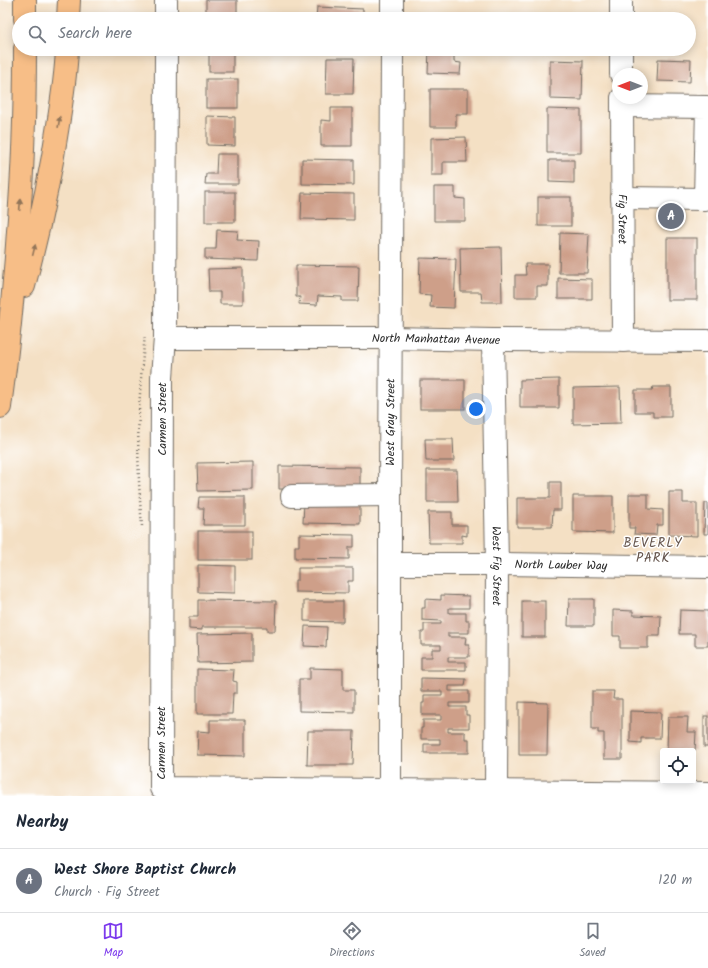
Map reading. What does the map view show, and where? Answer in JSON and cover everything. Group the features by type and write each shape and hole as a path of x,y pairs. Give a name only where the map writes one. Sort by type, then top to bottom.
{"highway":[{"path":"25,0 25,12"},
{"path":"68,12 69,0"},
{"path":"0,406 15,278 24,132 25,56"},
{"path":"5,369 39,229 53,162 63,96 66,56"}],"street":[{"path":"166,0 166,12"},
{"path":"392,0 392,12"},
{"path":"621,0 622,12"},
{"name":"Carmen Street","path":"166,56 165,338 162,377 161,788 390,793"},
{"name":"West Gray Street","path":"390,793 392,56"},
{"path":"621,56 621,68"},
{"name":"Fig Street","path":"622,104 623,341"},
{"path":"622,198 705,200 707,107 648,104"},
{"name":"North Manhattan Avenue","path":"165,338 391,338 708,341"},
{"name":"West Fig Street","path":"493,340 497,564 496,791"},
{"path":"292,496 390,495"},
{"name":"North Lauber Way","path":"390,564 708,567"},
{"path":"390,793 496,791 708,793"}],"building":[{"path":"206,0 237,0 237,12 206,12"},
{"path":"317,7 363,9 363,12 317,12"},
{"path":"209,56 233,56 233,72 209,72"},
{"path":"429,56 454,56 454,62 461,63 460,74 428,73"},
{"path":"327,58 354,58 353,94 326,94"},
{"path":"658,59 691,60 690,82 657,81"},
{"path":"550,60 583,61 582,100 550,99"},
{"path":"206,79 238,79 238,108 206,108"},
{"path":"430,89 468,89 468,114 456,114 456,127 430,127"},
{"path":"331,108 352,108 352,146 321,146 321,120 331,121"},
{"path":"547,109 581,110 581,153 547,153"},
{"path":"207,116 235,117 235,146 207,145"},
{"path":"466,137 467,162 443,162 443,175 431,175 431,138"},
{"path":"217,154 238,154 238,184 205,184 206,174 216,174"},
{"path":"302,159 354,160 354,185 302,184"},
{"path":"549,160 574,160 574,183 549,182"},
{"path":"434,187 455,187 455,198 465,199 465,221 434,221"},
{"path":"205,192 235,192 235,222 205,222"},
{"path":"302,193 354,194 354,220 301,219"},
{"path":"538,197 571,197 571,226 538,226"},
{"path":"217,230 238,231 237,240 259,241 258,261 205,259 205,249 216,249"},
{"path":"560,233 589,234 587,273 559,273"},
{"path":"667,238 697,238 697,300 667,300"},
{"path":"501,247 502,302 482,302 481,292 461,292 460,248"},
{"path":"420,258 456,259 454,308 430,307 431,295 419,294"},
{"path":"525,264 548,264 548,286 537,286 537,297 515,297 515,275 526,275"},
{"path":"296,265 359,266 358,301 342,301 342,297 318,296 317,305 299,304 300,297 296,297"},
{"path":"243,268 243,304 220,304 220,292 209,292 208,269"},
{"path":"558,278 592,279 592,299 558,299"},
{"path":"559,379 559,408 520,408 520,380"},
{"path":"420,380 465,380 465,409 420,409"},
{"path":"620,387 621,423 573,424 573,388"},
{"path":"653,387 671,387 671,417 653,417 653,412 635,412 635,390 652,390"},
{"path":"425,439 453,439 454,461 426,461"},
{"path":"253,462 253,490 198,491 197,463"},
{"path":"279,466 360,467 360,490 279,489"},
{"path":"427,470 457,470 458,502 427,502"},
{"path":"550,482 561,482 561,510 553,510 552,527 517,527 517,498 550,498"},
{"path":"669,492 683,492 683,503 697,503 697,536 669,535"},
{"path":"629,494 648,494 648,509 663,510 663,525 657,525 656,535 634,534 635,528 629,528"},
{"path":"573,496 613,496 613,533 573,532"},
{"path":"199,497 245,497 245,525 203,525 204,508 198,508"},
{"path":"304,502 360,502 360,524 303,523"},
{"path":"705,503 708,503 708,534 704,534"},
{"path":"428,512 452,512 452,525 467,525 467,536 462,535 462,543 429,543"},
{"path":"198,531 252,531 252,560 198,560"},
{"path":"299,534 354,535 354,547 349,547 349,559 295,558 295,546 299,546"},
{"path":"198,565 235,566 235,593 198,592"},
{"path":"298,568 353,568 353,581 348,581 348,593 295,592 295,580 298,580"},
{"path":"441,595 469,596 469,608 449,608 449,613 466,613 466,621 469,621 469,633 448,633 448,637 466,637 465,645 469,645 469,657 448,657 448,662 466,662 466,670 421,670 421,657 432,657 432,649 441,649 441,645 421,645 421,632 424,632 424,624 441,624 441,621 422,620 422,608 425,608 425,599 441,600"},
{"path":"569,599 594,599 594,626 568,626"},
{"path":"198,600 276,601 275,631 267,631 267,627 202,627 202,630 189,629 189,617 198,617"},
{"path":"304,601 343,601 343,622 304,621"},
{"path":"522,601 545,601 545,637 522,637"},
{"path":"613,610 633,611 633,615 661,616 660,636 648,636 648,648 620,648 620,636 613,636"},
{"path":"680,610 708,611 708,646 695,646 695,634 679,634"},
{"path":"305,626 327,627 326,647 304,646"},
{"path":"252,633 252,662 198,663 197,634"},
{"path":"310,668 343,669 343,690 354,690 354,712 299,711 299,679 310,679"},
{"path":"197,669 234,670 233,681 237,682 237,693 233,693 232,714 197,714"},
{"path":"421,678 466,679 465,686 449,686 449,691 469,691 469,703 449,703 449,707 466,707 466,715 469,715 469,728 448,728 448,732 465,732 465,739 469,739 469,753 424,753 424,744 440,744 440,739 421,739 423,720 441,720 441,715 422,715 424,695 442,695 442,691 421,691"},
{"path":"592,691 614,691 613,699 622,699 622,759 604,759 604,733 598,733 598,729 592,729"},
{"path":"519,702 548,703 547,755 519,755"},
{"path":"630,711 661,712 660,738 641,738 641,743 630,742"},
{"path":"704,716 708,716 708,747 704,747"},
{"path":"668,717 688,717 687,732 696,732 695,748 667,748"},
{"path":"210,720 245,720 245,756 197,755 198,731 210,732"},
{"path":"308,731 354,731 353,765 307,765"}],"place":[{"name":"West Shore Baptist Church","path":"671,216"}],"district":[{"name":"BEVERLY PARK","path":"653,550"}]}
